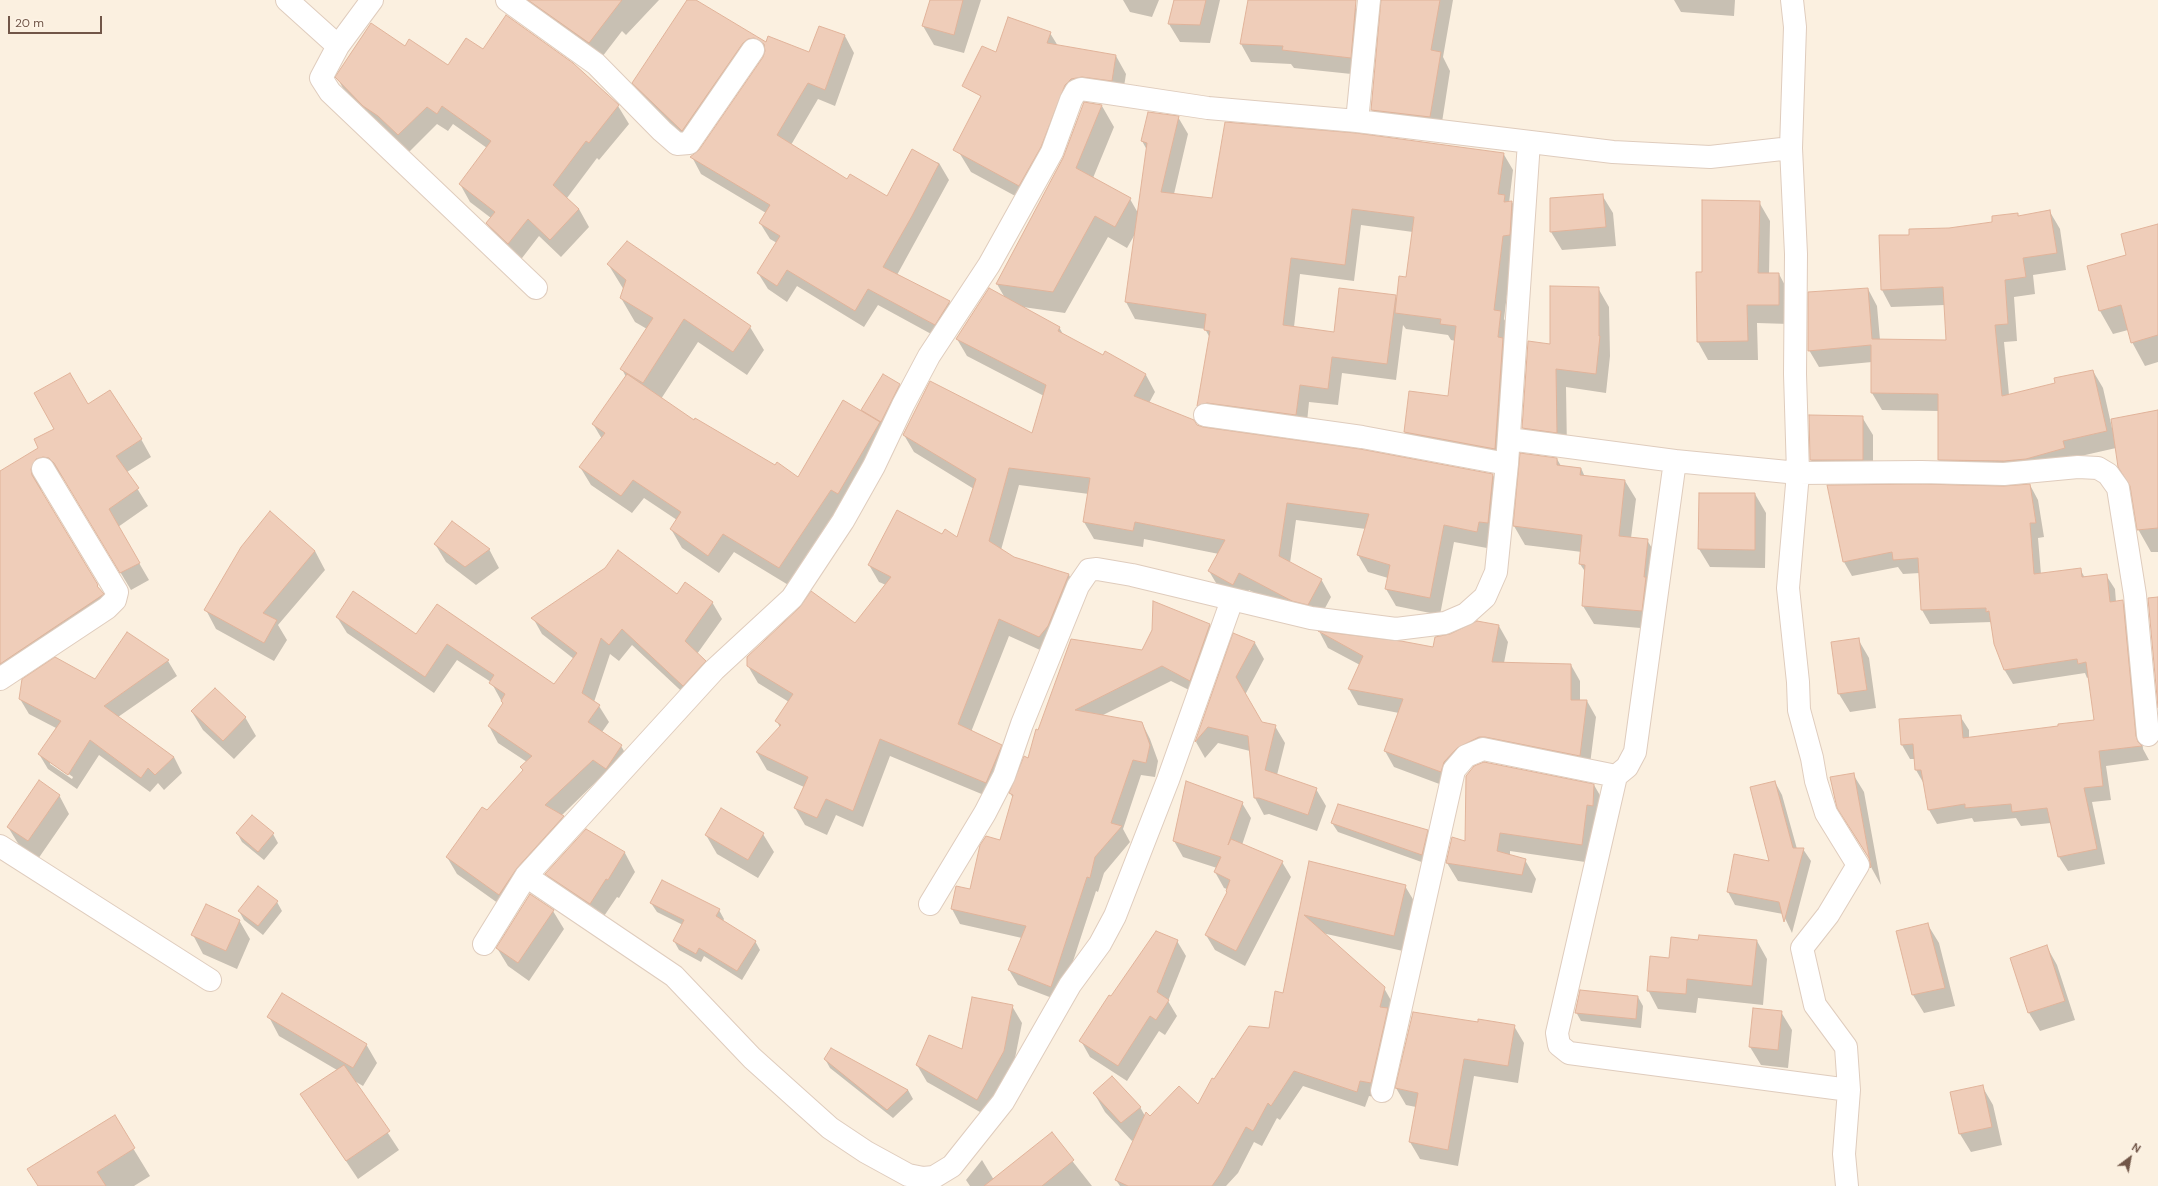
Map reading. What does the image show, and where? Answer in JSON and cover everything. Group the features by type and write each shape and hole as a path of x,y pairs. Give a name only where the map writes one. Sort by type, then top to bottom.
{"street":[{"path":"288,0 338,46"},
{"path":"372,0 338,46 321,78 330,92 536,288"},
{"path":"508,0 596,64 677,144 689,144 753,50"},
{"path":"1357,121 1368,0"},
{"path":"1792,0 1795,27 1791,148 1796,254 1795,374 1798,473 1788,588 1798,682 1799,710 1826,813 1858,865 1828,915 1802,948 1815,1005 1846,1047 1849,1090 1844,1154 1847,1186"},
{"path":"484,944 526,876 714,670 792,598 843,521 874,466 903,405 929,356 989,265 1052,152 1074,93 1081,89 1208,108 1357,121 1613,152 1710,157 1791,148"},
{"path":"930,904 985,813 1004,776 1022,724 1078,586 1089,570 1097,569 1132,575 1311,618 1396,630 1445,623 1466,614 1485,597 1496,572 1507,464 1529,142"},
{"path":"1205,415 1362,437 1507,464"},
{"path":"1509,439 1675,461 1798,473 1921,472 2004,474 2078,467 2098,468 2108,474 2118,488 2135,595 2148,735"},
{"path":"1675,461 1635,752 1627,768 1616,776 1557,1033 1559,1045 1569,1053 1849,1090"},
{"path":"0,679 107,608 115,600 117,592 43,469"},
{"path":"526,876 674,976 752,1058 830,1128 866,1152 908,1175 923,1178 934,1177 952,1166 1003,1102 1070,985 1094,954 1109,927 1168,780 1232,600"},
{"path":"1382,1092 1454,770 1466,756 1483,749 1616,776"},
{"path":"0,846 210,980"}],"building":[{"path":"528,0 622,0 589,43"},
{"path":"687,0 696,0 766,42 768,36 809,52 819,26 845,35 825,90 808,83 777,135 847,179 850,174 887,196 912,149 939,164 883,267 950,301 935,325 868,289 855,311 787,270 777,286 757,273 780,236 759,223 770,205 690,157 699,150 763,57 765,51 764,44 754,38 748,39 743,43 682,131 632,83"},
{"path":"930,0 963,0 954,35 922,26"},
{"path":"1174,0 1206,0 1200,25 1168,24"},
{"path":"1248,0 1356,0 1351,58 1282,50 1283,46 1240,44"},
{"path":"1381,0 1440,0 1431,50 1441,52 1430,117 1371,110"},
{"path":"506,15 573,63 619,105 589,143 586,141 553,185 579,209 550,240 528,219 508,244 486,223 495,212 459,184 491,141 442,106 437,114 427,107 398,135 378,116 363,106 335,77 371,23 405,46 409,39 448,65 466,38 483,49"},
{"path":"1008,17 1051,32 1047,43 1116,55 1112,81 1082,77 1071,79 1065,85 1041,147 1019,186 953,150 981,96 962,86 982,46 996,52"},
{"path":"1084,102 1102,105 1076,168 1131,198 1115,227 1095,216 1053,292 996,284 1063,158"},
{"path":"1148,112 1179,116 1161,192 1212,198 1225,122 1356,133 1504,153 1498,194 1505,195 1504,202 1512,201 1510,235 1503,236 1494,310 1501,311 1498,337 1503,338 1495,449 1404,432 1409,391 1448,396 1456,326 1440,324 1441,319 1395,313 1399,276 1406,277 1414,217 1352,209 1345,265 1291,258 1283,325 1334,332 1339,288 1396,295 1387,364 1332,357 1328,389 1300,385 1296,415 1207,403 1197,406 1210,331 1204,330 1206,314 1125,302 1147,143 1141,141"},
{"path":"1603,194 1606,227 1550,232 1550,198"},
{"path":"1702,200 1760,201 1758,273 1779,273 1779,305 1747,305 1748,341 1697,342 1696,272 1702,272"},
{"path":"2050,210 2057,253 2023,258 2026,277 2005,280 2008,324 1995,325 2002,396 2055,383 2054,378 2093,370 2107,431 2063,441 2065,448 2026,459 2004,461 1938,460 1938,394 1871,393 1871,345 1808,351 1808,292 1868,288 1872,339 1946,340 1943,287 1881,290 1879,235 1909,235 1909,229 1949,228 1992,222 1992,216 2018,213 2018,216"},
{"path":"2158,224 2158,335 2131,343 2121,305 2099,311 2087,266 2126,255 2121,234"},
{"path":"627,241 751,326 733,352 684,319 643,383 620,369 653,318 620,298 626,280 607,264"},
{"path":"1550,286 1599,287 1600,336 1596,374 1556,369 1557,433 1522,428 1528,341 1550,344"},
{"path":"989,288 1060,327 1058,331 1103,355 1105,351 1146,374 1134,396 1194,420 1197,425 1360,449 1493,474 1488,523 1479,522 1477,532 1444,525 1430,598 1385,589 1390,565 1357,555 1369,514 1287,503 1279,556 1322,579 1308,605 1292,601 1239,573 1233,585 1208,571 1225,540 1135,522 1133,531 1083,522 1090,478 1009,468 989,541 1014,557 1069,574 1048,626 1039,637 999,619 958,724 1002,745 986,783 880,739 853,811 826,799 817,818 794,808 808,777 756,752 781,725 775,721 793,694 747,666 747,657 800,607 811,591 855,623 891,577 868,565 897,510 942,534 945,529 957,537 976,479 903,435 930,381 1032,433 1046,385 956,339"},
{"path":"70,373 88,404 110,390 142,439 116,456 139,488 109,509 140,563 120,573 54,463 49,458 43,457 36,459 31,469 32,475 98,585 97,586 104,594 0,664 0,471 38,448 34,439 54,429 34,393"},
{"path":"627,374 694,420 695,418 775,465 777,462 798,477 843,400 880,422 838,494 831,490 779,568 723,534 708,556 670,529 681,512 633,480 621,496 579,467 605,433 592,424"},
{"path":"883,374 900,384 881,422 861,410"},
{"path":"2158,410 2158,528 2137,530 2130,486 2118,467 2111,419"},
{"path":"1809,415 1863,416 1863,460 1810,460"},
{"path":"1520,453 1557,458 1557,465 1581,468 1580,475 1625,480 1619,536 1648,539 1642,611 1582,606 1585,565 1579,564 1582,535 1513,526"},
{"path":"1921,484 2004,486 2030,484 2036,523 2030,523 2034,574 2081,568 2082,577 2107,574 2110,602 2123,600 2136,736 2138,742 2142,746 2099,751 2103,786 2084,788 2097,849 2058,857 2047,808 2012,812 2011,804 1965,808 1965,804 1928,810 1921,770 1915,770 1913,744 1901,745 1899,719 1961,715 1963,738 2094,720 2086,662 2078,664 2077,659 2004,670 1994,644 1989,611 1986,612 1986,608 1921,610 1918,558 1893,560 1892,552 1843,562 1827,485"},
{"path":"1699,493 1755,493 1755,550 1698,549"},
{"path":"270,511 315,551 263,613 277,620 264,643 204,610 241,547"},
{"path":"452,521 490,549 465,567 434,544"},
{"path":"618,550 677,594 685,582 713,602 685,641 706,661 683,686 622,629 609,645 601,638 582,693 600,705 588,722 622,745 606,769 593,760 545,805 564,816 517,868 499,895 446,857 482,807 487,810 523,770 520,767 532,756 488,726 503,703 501,701 505,694 489,683 494,675 447,644 425,677 336,617 353,591 416,634 437,604 554,684 577,653 531,618 605,568"},
{"path":"2158,597 2158,708 2148,598"},
{"path":"1153,601 1210,624 1190,681 1162,666 1075,710 1142,722 1150,745 1146,763 1133,760 1111,823 1122,826 1095,857 1090,878 1087,877 1051,987 1008,970 1026,926 951,909 956,886 970,889 980,845 986,836 1000,840 1013,795 1009,793 1024,756 1028,758 1036,729 1038,730 1071,639 1142,650 1152,630"},
{"path":"1477,621 1499,625 1492,662 1571,664 1571,700 1587,700 1580,756 1479,737 1457,748 1444,762 1441,772 1384,751 1403,699 1348,689 1363,656 1318,631 1401,641 1433,647 1435,637 1450,634"},
{"path":"127,632 169,660 104,706 174,757 155,775 148,768 141,778 90,740 68,775 38,754 61,721 19,699 22,679 55,657 95,679"},
{"path":"1233,633 1255,642 1236,677 1262,722 1276,725 1265,770 1317,788 1308,815 1259,798 1254,798 1248,736 1208,727 1195,742"},
{"path":"1859,638 1867,690 1838,694 1831,642"},
{"path":"215,688 246,717 223,741 191,711"},
{"path":"1484,762 1594,784 1593,806 1587,805 1582,845 1500,833 1497,851 1526,859 1522,875 1446,863 1452,837 1465,841 1466,776 1474,766"},
{"path":"1854,773 1871,867 1870,868 1869,858 1837,808 1830,777"},
{"path":"39,780 60,795 28,841 7,827"},
{"path":"1186,781 1243,802 1228,845 1231,839 1283,861 1236,951 1205,935 1227,892 1226,891 1230,880 1214,872 1221,857 1173,841"},
{"path":"1775,781 1793,848 1804,848 1784,922 1779,902 1727,892 1734,854 1769,861 1750,787"},
{"path":"1338,804 1428,830 1422,855 1331,823"},
{"path":"721,808 764,833 748,860 705,835"},
{"path":"252,815 274,833 258,852 236,833"},
{"path":"586,829 625,852 608,880 606,879 590,904 545,874"},
{"path":"1309,861 1406,885 1394,936 1304,915 1385,987 1380,1007 1388,1008 1371,1083 1360,1081 1357,1092 1294,1071 1271,1106 1268,1103 1253,1131 1246,1127 1221,1173 1212,1186 1128,1186 1115,1180 1146,1112 1150,1116 1179,1086 1198,1104 1212,1078 1214,1079 1249,1026 1269,1028 1275,991 1283,993"},
{"path":"662,880 720,909 716,916 756,941 737,971 699,948 696,954 673,941 684,920 650,903"},
{"path":"258,886 278,901 258,926 238,911"},
{"path":"530,894 554,910 518,963 496,948"},
{"path":"206,904 240,920 226,951 191,935"},
{"path":"1928,923 1945,988 1912,995 1896,931"},
{"path":"1156,931 1178,940 1157,992 1169,1000 1156,1020 1150,1016 1118,1066 1079,1041 1109,995 1111,996"},
{"path":"1699,935 1757,940 1752,986 1687,979 1686,994 1647,991 1650,956 1669,958 1671,937 1698,940"},
{"path":"2047,945 2065,1001 2028,1013 2010,958"},
{"path":"1580,990 1638,996 1636,1019 1575,1013"},
{"path":"282,993 367,1044 353,1068 267,1017"},
{"path":"972,997 1013,1005 1004,1051 977,1100 916,1065 929,1035 962,1049"},
{"path":"1753,1008 1782,1011 1778,1050 1749,1047"},
{"path":"1413,1012 1478,1022 1478,1019 1515,1025 1508,1066 1464,1059 1448,1150 1409,1142 1418,1093 1395,1088"},
{"path":"831,1048 908,1090 887,1110 824,1059"},
{"path":"344,1065 390,1131 346,1161 300,1094"},
{"path":"1112,1076 1141,1107 1121,1123 1093,1093"},
{"path":"1983,1085 1992,1127 1959,1134 1950,1092"},
{"path":"115,1115 135,1148 97,1172 106,1186 38,1186 27,1169"},
{"path":"1052,1132 1074,1160 1042,1186 984,1186"}]}
